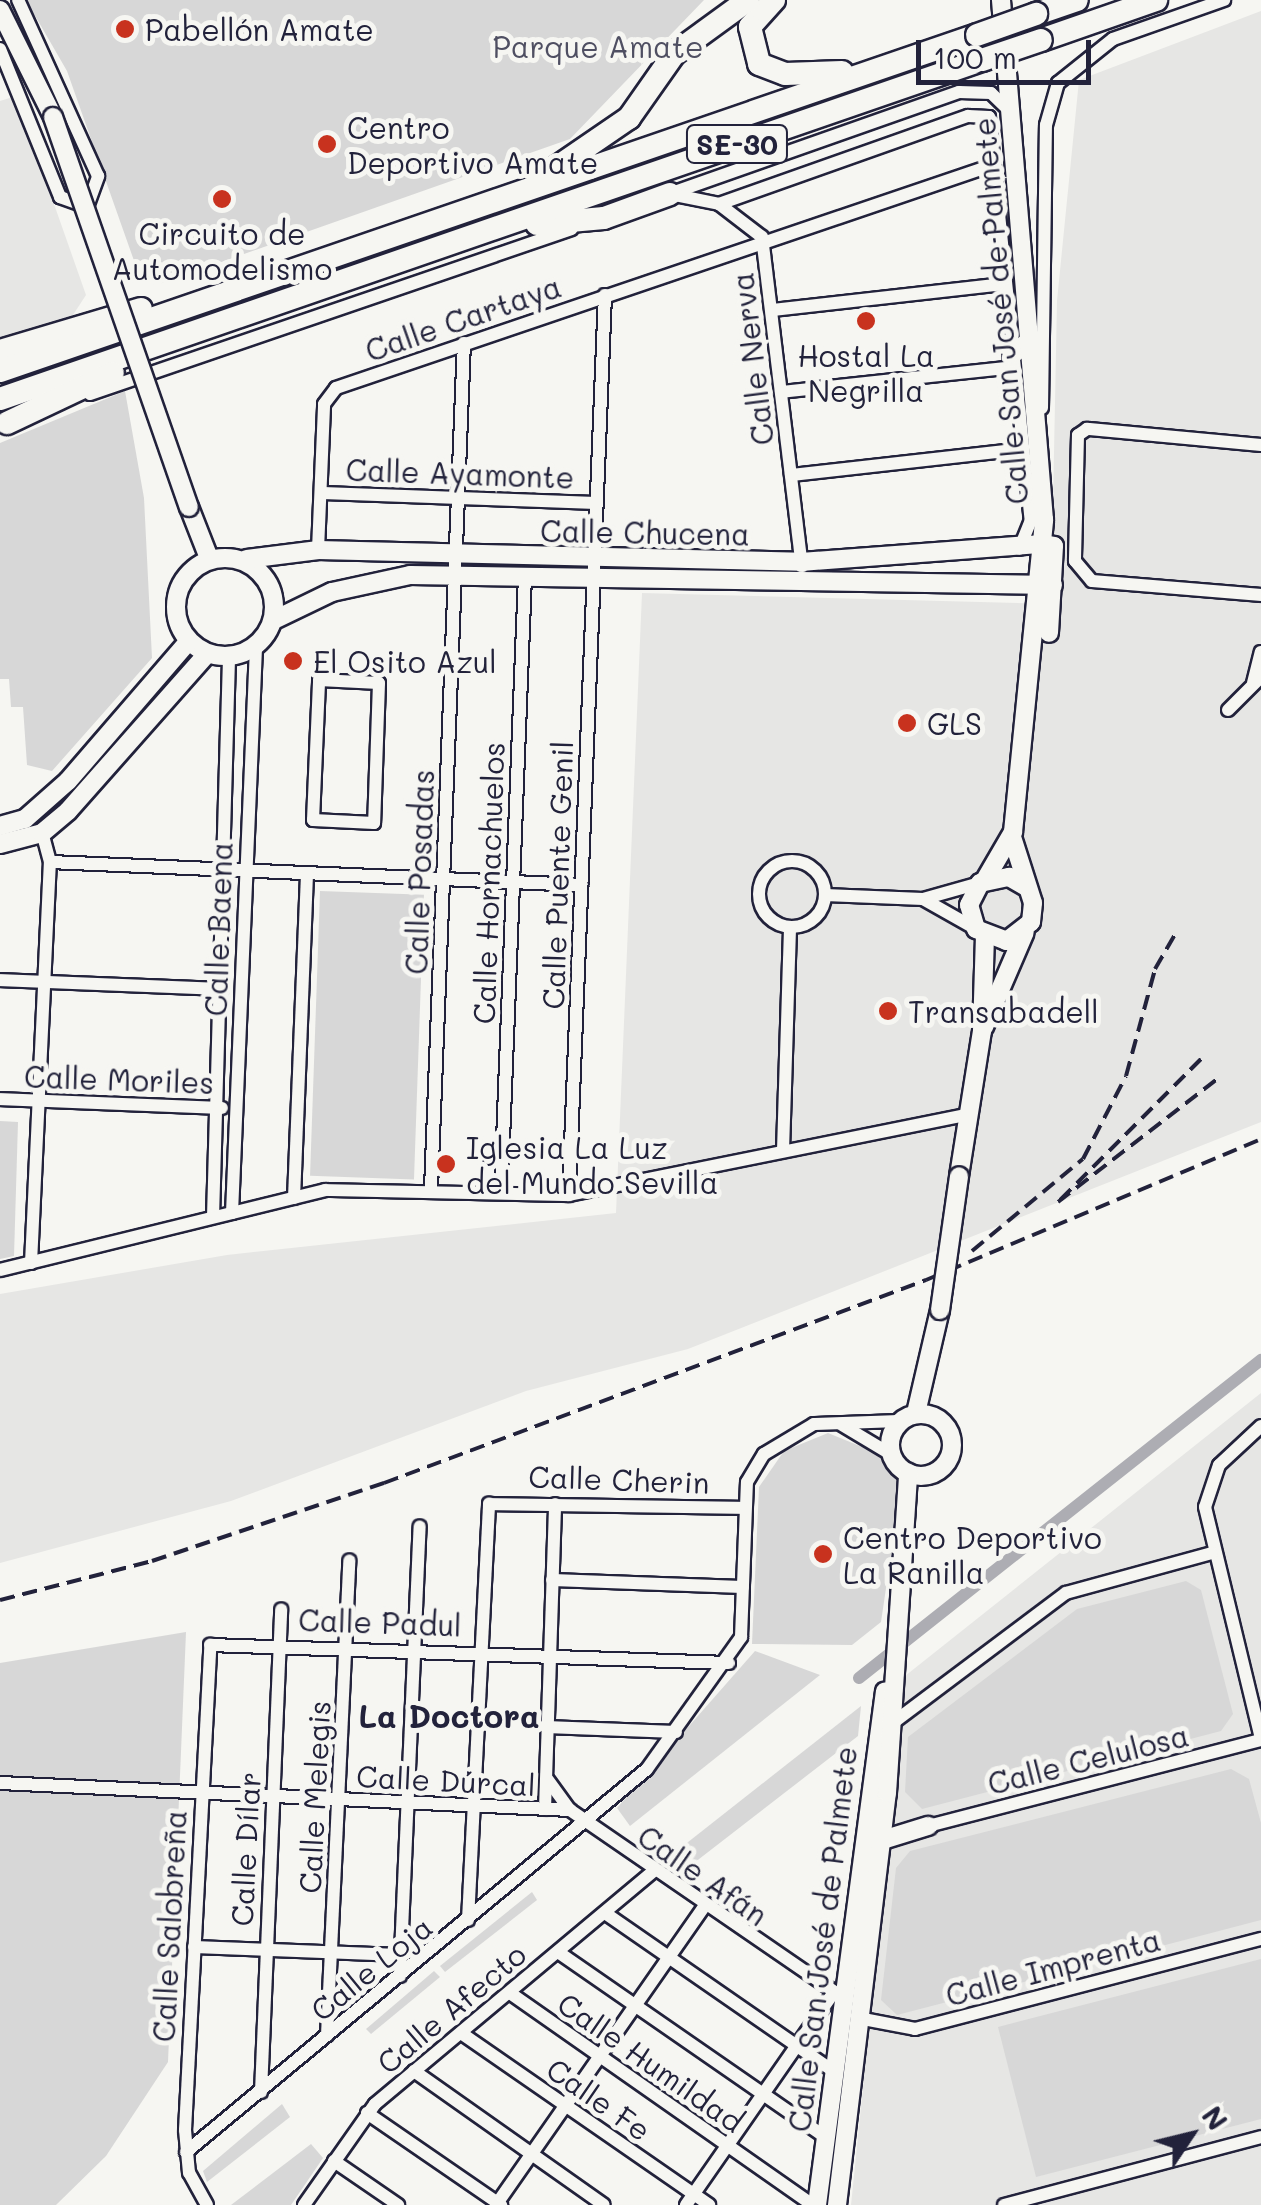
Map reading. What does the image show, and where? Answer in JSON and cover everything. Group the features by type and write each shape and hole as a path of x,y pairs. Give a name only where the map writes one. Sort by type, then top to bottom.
{"highway":[{"path":"518,193 629,118 674,54 748,0"},
{"path":"774,0 747,40 772,72 880,68"},
{"name":"SE-30","path":"0,371 1077,0"},
{"name":"SE-30","path":"0,399 1156,0"},
{"path":"493,229 604,218 670,194"},
{"path":"0,352 280,276"},
{"path":"4,425 225,321"}],"street":[{"path":"0,49 60,197 74,209 92,204 98,176 18,0"},
{"name":"Calle San José de Palmete","path":"1001,0 1040,430 1044,520 1039,585"},
{"path":"1040,430 1046,125 1058,84 1113,39 1224,0"},
{"path":"0,10 53,117 209,558"},
{"path":"670,194 959,92 991,93 1012,113"},
{"name":"Calle San José de Palmete","path":"719,204 968,116 988,117 1032,520 1019,549"},
{"name":"Calle Cartaya","path":"318,550 324,404 336,388 762,236 993,165"},
{"name":"Calle Nerva","path":"670,194 719,204 762,236 802,571"},
{"path":"4,425 604,218"},
{"path":"772,310 1006,284"},
{"name":"Calle Puente Genil","path":"569,1195 605,295"},
{"path":"782,392 1013,361 1032,338"},
{"name":"Calle Posadas","path":"431,1189 464,344"},
{"path":"1261,445 1086,429 1078,435 1075,561 1092,582 1261,595"},
{"path":"791,475 1022,449"},
{"name":"Calle Ayamonte","path":"322,494 598,503"},
{"name":"Calle Chucena","path":"248,559 318,550 525,576 594,578 802,571 1042,544"},
{"path":"1019,549 1039,585 1048,655 1034,692"},
{"path":"209,558 248,559 271,587 274,620 256,647 230,657 207,654 188,642 176,622 179,584 209,558"},
{"name":"Calle Chucena","path":"274,620 367,580 456,566 595,558 1039,585"},
{"name":"Calle Hornachuelos","path":"501,1192 525,576"},
{"path":"982,1032 1034,912 1012,837 1034,692 1039,585"},
{"path":"0,826 25,819 68,781 188,642"},
{"name":"Calle Baena","path":"232,1213 256,647"},
{"path":"1228,710 1257,682 1261,652"},
{"path":"0,844 42,834 207,654"},
{"name":"Calle Baena","path":"213,1217 228,870 230,657"},
{"path":"320,680 379,683 374,823 313,820 320,680"},
{"path":"31,1262 50,862 42,834"},
{"path":"892,1455 917,1417 928,1391 982,1032 980,933 969,905 1012,837"},
{"path":"50,862 582,884"},
{"path":"790,927 763,909 769,871 804,863 825,895"},
{"path":"294,1198 307,874"},
{"path":"825,895 923,899 1008,877 1026,888"},
{"path":"790,927 818,915 825,895"},
{"path":"923,899 980,933 1007,941 1025,931"},
{"path":"783,1151 790,927"},
{"path":"0,980 222,989"},
{"name":"Calle Moriles","path":"0,1099 235,1108"},
{"path":"0,1270 347,1188 569,1195 970,1114"},
{"path":"729,1662 741,1637 745,1508 764,1454 793,1431 836,1422 917,1417 953,1449 917,1475 892,1455 836,1422"},
{"path":"1261,1426 1219,1464 1205,1524 1261,1739"},
{"name":"Calle San José de Palmete","path":"815,2205 837,1996 889,1681 917,1475"},
{"name":"Calle Cherin","path":"481,1651 492,1502 745,1508"},
{"path":"545,1809 555,1504"},
{"path":"400,1976 420,1526"},
{"path":"890,1725 1066,1593 1212,1552"},
{"name":"Calle Melegis","path":"327,2035 349,1561"},
{"path":"552,1580 743,1586"},
{"name":"Calle Dílar","path":"261,2092 281,1609"},
{"name":"Calle Padul","path":"210,1645 280,1643 729,1662"},
{"name":"Calle Salobreña","path":"207,2205 186,2152 210,1645"},
{"path":"468,1920 481,1651"},
{"name":"Calle Loja","path":"186,2152 588,1823 676,1732 729,1662"},
{"name":"Calle San José de Palmete","path":"837,2205 887,1793 889,1681"},
{"path":"546,1726 676,1732"},
{"name":"Calle Celulosa","path":"928,1826 1261,1739"},
{"name":"Calle Afán","path":"548,1780 570,1810 837,1996"},
{"name":"Calle Dúrcal","path":"0,1783 570,1810"},
{"path":"887,1793 907,1818 928,1826"},
{"path":"860,1851 882,1837 928,1826"},
{"name":"Calle Afecto","path":"304,2205 368,2113 654,1871"},
{"path":"368,2113 499,2204 704,1907"},
{"path":"605,1913 832,2070"},
{"name":"Calle Imprenta","path":"858,2018 915,2029 1261,1938"},
{"path":"194,1947 400,1955"},
{"path":"558,1952 760,2097 825,2137"},
{"name":"Calle Humildad","path":"510,1993 815,2205"},
{"path":"837,1996 858,2018"},
{"path":"690,2199 796,2047 837,1996"},
{"path":"837,1996 852,2071"},
{"name":"Calle Fe","path":"461,2033 690,2199 709,2205"},
{"path":"414,2072 604,2205"},
{"path":"1004,2205 1261,2138"},
{"path":"334,2162 398,2205"}],"shaded area":[{"path":"1261,11 1261,1122 688,1349 526,1391 231,1501 0,1563 0,1294 227,1255 616,1213 642,593 1051,604 1057,301 1079,80"},
{"path":"16,96 86,295 71,318 0,341 0,101"},
{"path":"1261,1393 1261,2205 851,2205 905,1676"}],"green space":[{"name":"Centro Deportivo Amate","path":"26,0 704,0 570,139 159,284 138,272 67,71"},
{"path":"125,391 144,498 152,658 52,771 27,765 23,707 11,707 9,679 0,679 0,443"},
{"path":"320,891 424,895 414,1179 310,1176"},
{"path":"0,1121 18,1122 14,1256 0,1259"},
{"name":"Centro Deportivo La Ranilla","path":"828,1433 877,1453 901,1487 881,1622 852,1645 752,1644 759,1487 784,1451"},
{"path":"1186,1581 1201,1590 1233,1714 1221,1731 922,1809 905,1792 908,1737 1077,1609"},
{"path":"186,1632 168,2062 106,2156 56,2205 0,2205 0,1663"},
{"path":"755,1651 820,1675 630,1826 617,1808"},
{"path":"861,1706 858,1736 681,1873 664,1861"},
{"path":"1231,1769 1249,1779 1261,1823 1261,1920 897,2015 881,2000 896,1868 910,1851"},
{"path":"532,1892 537,1900 445,1972 440,1966"},
{"path":"1261,1959 1261,2119 1036,2177 998,2027"},
{"path":"434,1971 440,1977 371,2034 366,2029"},
{"path":"282,2104 290,2117 207,2182 203,2171"},
{"path":"311,2144 323,2158 291,2205 231,2205"}],"waterway":[{"path":"859,1678 1261,1360"}],"railway":[{"path":"972,1251 1083,1159 1126,1076 1155,969 1175,935"},
{"path":"1201,1059 1058,1202 1217,1079"},
{"path":"0,1600 152,1561 384,1483 926,1280 1261,1139"}],"place":[{"name":"Pabellón Amate","path":"125,29"},
{"name":"Centro Deportivo Amate","path":"327,144"},
{"name":"Circuito de Automodelismo","path":"222,199"},
{"name":"Hostal La Negrilla","path":"866,321"},
{"name":"El Osito Azul","path":"293,661"},
{"name":"GLS","path":"907,723"},
{"name":"Transabadell","path":"888,1011"},
{"name":"Iglesia La Luz del Mundo Sevilla","path":"446,1164"},
{"name":"Centro Deportivo La Ranilla","path":"823,1554"}],"district":[{"name":"La Doctora","path":"449,1715"}],"park label":[{"name":"Parque Amate","path":"598,46"}]}
